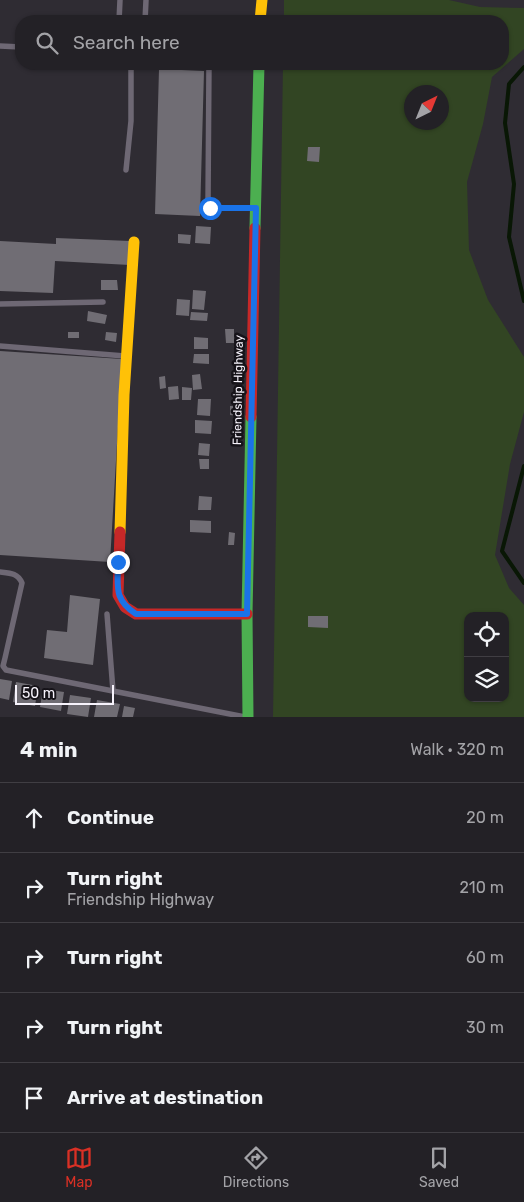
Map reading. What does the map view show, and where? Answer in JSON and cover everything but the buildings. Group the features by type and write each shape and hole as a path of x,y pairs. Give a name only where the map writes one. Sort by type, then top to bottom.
{"main road":[{"path":"261,15 262,0"},
{"name":"Friendship Highway","path":"248,717 247,614 259,70"},
{"path":"134,242 126,356 118,595 125,607 136,614 247,614"}],"lane":[{"path":"119,15 120,0"},
{"path":"145,15 146,0"},
{"path":"0,46 15,47"},
{"path":"126,170 131,121 131,70"},
{"path":"210,70 208,202 210,208 256,208"},
{"path":"0,304 103,302"},
{"path":"0,346 126,356"},
{"path":"0,572 13,573 20,578 22,583 3,666 6,670 248,717"},
{"path":"107,614 113,691"}],"green space":[{"path":"284,0 449,0 480,7 524,8 524,49 509,62 509,15 284,15"},
{"path":"283,70 500,70 492,77 483,124 467,182 469,250 488,300 524,357 524,412 510,464 495,555 509,588 524,605 524,717 273,717"}],"waterway":[{"path":"524,67 509,84 505,123 514,184 509,237 524,301"},
{"path":"524,466 502,551 524,583"}],"traffic: fast":[{"path":"255,228 259,70"},
{"path":"248,717 247,614 251,417"}],"traffic: slow":[{"path":"261,15 262,0"},
{"path":"120,532 124,395 134,242"}],"traffic: jam":[{"path":"251,417 255,228"},
{"path":"120,532 118,595 125,607 136,614 247,614"}],"route":[{"path":"118,562 118,595 125,607 136,614 156,616 247,614 256,208 210,208"}]}
